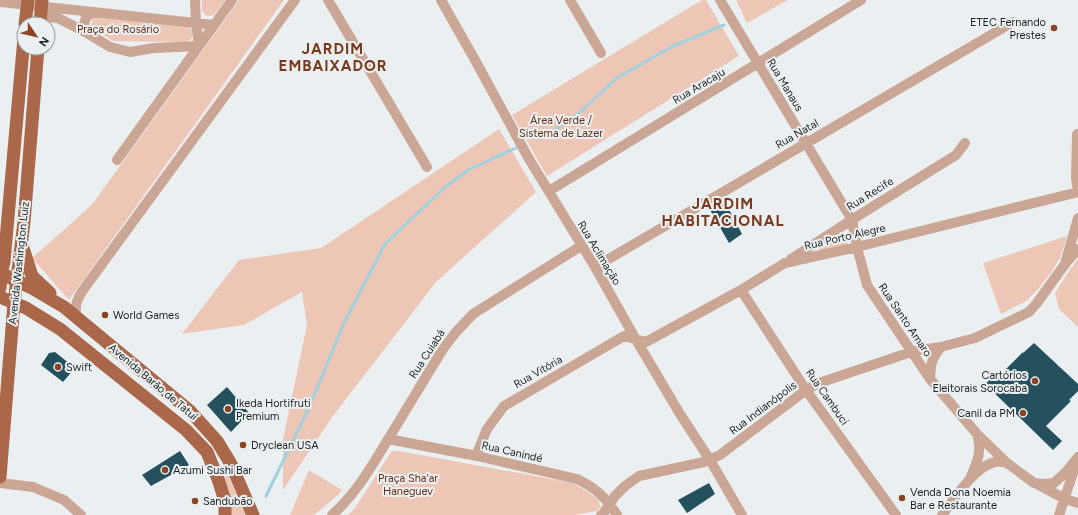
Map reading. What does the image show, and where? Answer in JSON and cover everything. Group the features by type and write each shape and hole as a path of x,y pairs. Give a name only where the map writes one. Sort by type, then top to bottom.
{"main road":[{"path":"26,16 27,2"},
{"path":"41,16 42,3"},
{"name":"Avenida Washington Luiz","path":"0,288 1,273 4,262 22,56"},
{"name":"Avenida Washington Luiz","path":"0,477 14,303 21,244 37,56"},
{"path":"21,244 32,276 64,307"},
{"name":"Avenida Barão de Tatuí","path":"1,273 64,307 190,411 217,441 231,464 253,515"},
{"name":"Avenida Barão de Tatuí","path":"0,297 26,308 60,329 186,430 207,452 218,479 224,501 225,515"}],"street":[{"path":"195,0 199,46"},
{"path":"118,160 232,0"},
{"path":"76,317 77,300 83,290 296,0"},
{"path":"328,0 427,167"},
{"name":"Rua Aclimação","path":"441,0 529,159 595,267 634,338 710,460 742,515"},
{"path":"570,0 601,53"},
{"name":"Rua Manaus","path":"720,0 852,220 857,247"},
{"name":"Rua Aracaju","path":"549,191 861,0"},
{"path":"0,2 42,3 95,12 214,24"},
{"path":"87,33 84,25 86,17 95,12"},
{"path":"56,18 87,33 110,47 130,52 154,48 199,46"},
{"name":"Rua Natal","path":"595,267 1013,22"},
{"path":"182,46 186,59 184,66"},
{"path":"1078,134 1076,178 1078,192"},
{"name":"Rua Recife","path":"785,263 956,155 965,143"},
{"name":"Rua Porto Alegre","path":"634,338 646,342 741,290 785,263 857,247 1078,192"},
{"name":"Rua Indianópolis","path":"1065,264 1078,218"},
{"name":"Rua Cuiabá","path":"332,515 353,494 377,458 443,349 456,332 473,314 581,246"},
{"name":"Rua Santo Amaro","path":"857,247 867,285 930,379 977,434 1007,463 1034,483 1065,499 1078,503"},
{"name":"Rua Indianópolis","path":"601,515 615,496 625,486 639,476 704,462 720,456 806,390 819,384 911,352 941,347 975,338 1029,312 1078,249"},
{"name":"Rua Cambuci","path":"741,290 806,390 896,515"},
{"name":"Rua Vitória","path":"477,456 487,429 504,406 624,336 634,338"},
{"path":"930,379 931,364 934,356 941,347"},
{"path":"968,481 980,451 977,434"},
{"name":"Rua Canindé","path":"388,439 477,456 577,479 588,484 599,493 610,504 617,515"},
{"path":"1034,483 1054,483 1078,458"},
{"path":"1059,515 1078,458"},
{"path":"942,515 976,473 994,462 1007,463"},
{"path":"0,483 33,487 64,500 81,515"}],"green space":[{"path":"202,0 225,0 214,15 208,16 202,11"},
{"path":"239,0 284,0 69,300 32,258 94,202"},
{"name":"Área Verde / Sistema de Lazer","path":"702,0 706,0 739,56 547,176 512,115"},
{"path":"736,0 788,0 747,23"},
{"name":"Praça do Rosário","path":"100,16 188,27 192,30 192,38 187,42 113,41 91,27 92,20"},
{"path":"499,129 536,192 436,282 333,416 283,490 283,439 307,325 302,292 244,325 182,334 239,260 321,248"},
{"path":"844,235 849,247 813,253"},
{"path":"1067,236 1060,258 1038,289 1026,301 1001,314 983,263"},
{"path":"1078,259 1078,327 1059,309 1055,293"},
{"name":"Praça Sha'ar Haneguev","path":"392,451 399,451 573,483 598,500 601,507 597,511 574,515 348,515 355,508"},
{"path":"309,470 342,490 314,515 290,515"},
{"path":"228,475 246,515 231,515 231,504 224,477"}],"building":[{"path":"725,202 742,234 729,243 710,210"},
{"path":"1034,343 1078,384 1078,391 1069,400 1071,401 1046,426 1062,441 1053,450 985,384 994,376 997,378"},
{"name":"Swift","path":"55,352 75,368 63,382 41,365 49,353"},
{"name":"Ikeda Hortifruti Premium","path":"227,387 249,413 231,432 207,405"},
{"name":"Azumi Sushi Bar","path":"180,451 189,465 151,486 142,475"},
{"path":"709,483 715,494 687,513 678,500"}],"waterway":[{"path":"541,139 578,114 617,78 671,47 724,25"},
{"path":"266,496 307,412 345,321 385,244 445,187 470,169 516,148"}],"place":[{"name":"ETEC Fernando Prestes","path":"1054,28"},
{"name":"World Games","path":"105,315"},
{"name":"Swift","path":"58,367"},
{"name":"Cartórios Eleitorais Sorocaba","path":"1035,381"},
{"name":"Ikeda Hortifruti Premium","path":"228,409"},
{"name":"Canil da PM","path":"1023,413"},
{"name":"Dryclean USA","path":"243,445"},
{"name":"Azumi Sushi Bar","path":"165,470"},
{"name":"Venda Dona Noemia Bar e Restaurante","path":"902,498"},
{"name":"Sandubão","path":"195,501"}],"district":[{"name":"JARDIM EMBAIXADOR","path":"333,58"},
{"name":"JARDIM HABITACIONAL","path":"723,212"}]}
